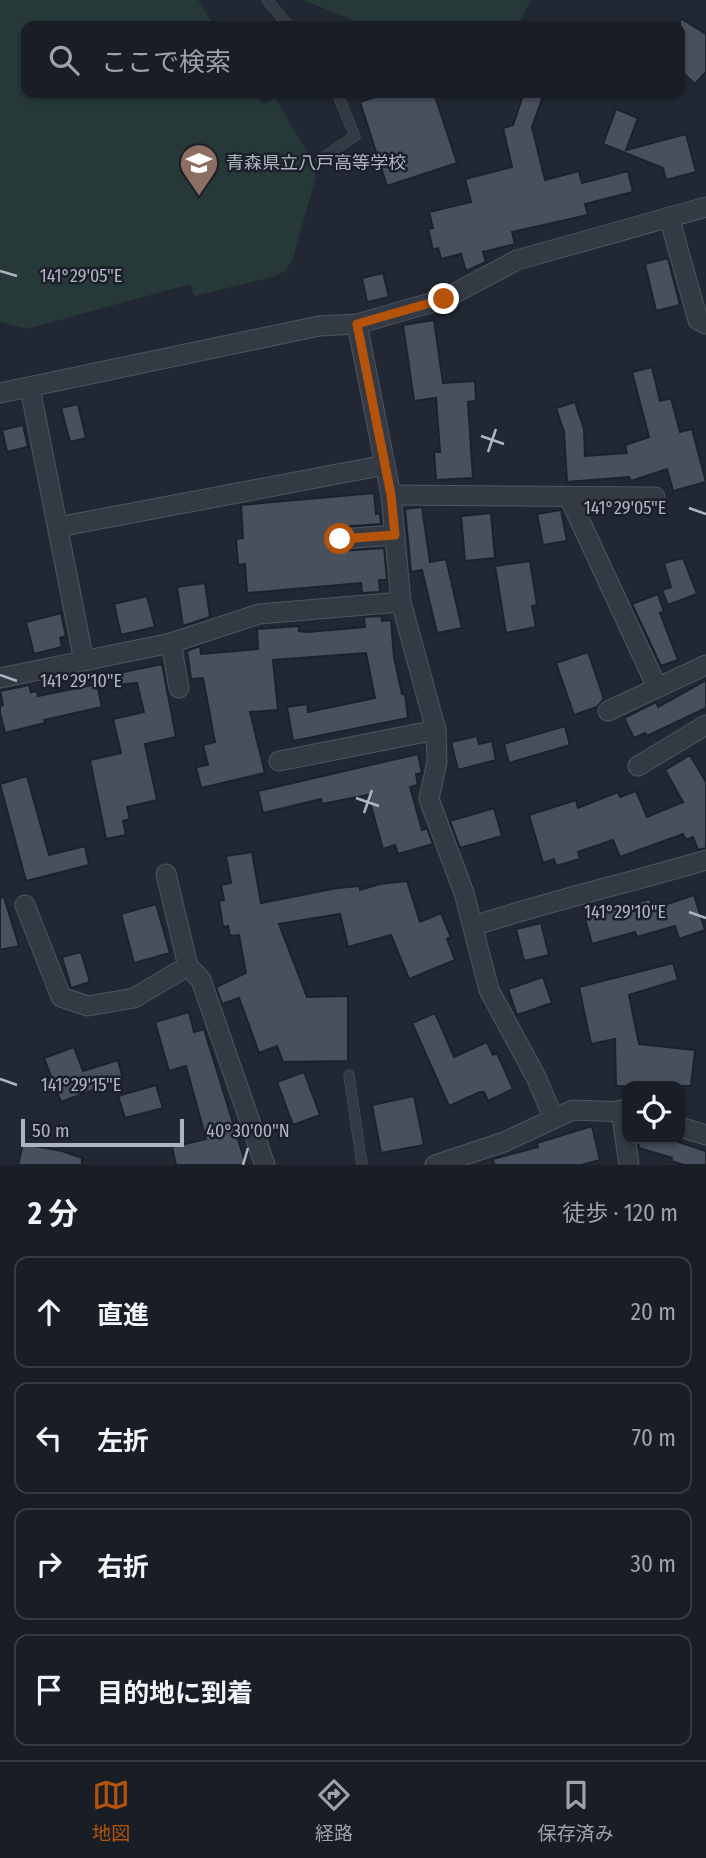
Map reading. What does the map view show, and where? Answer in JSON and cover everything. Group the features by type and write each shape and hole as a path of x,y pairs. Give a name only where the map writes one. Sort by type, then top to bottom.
{"street":[{"path":"0,393 306,329 357,324 444,299 517,260 706,206"},
{"path":"669,217 698,320 706,324"},
{"path":"357,324 391,495 401,602 436,730 437,762 429,799 473,926 489,990 536,1077 553,1117"},
{"path":"30,388 84,661"},
{"path":"58,527 385,465"},
{"path":"391,495 655,497"},
{"path":"569,496 657,687"},
{"path":"340,539 395,535"},
{"path":"0,678 171,643 259,614 401,602"},
{"path":"171,643 179,688"},
{"path":"608,711 706,665"},
{"path":"638,766 706,725"},
{"path":"279,761 436,730"},
{"path":"473,926 544,903 596,892 706,860"},
{"path":"166,874 188,966 201,980 265,1165"},
{"path":"25,905 61,996 88,1006 134,999 188,966"},
{"path":"435,1165 504,1142 553,1117 572,1111 622,1111"},
{"path":"685,1129 706,1135"},
{"path":"627,1144 629,1165"}],"lane":[{"path":"267,0 285,21"},
{"path":"321,159 355,136 339,98"},
{"path":"349,1075 362,1165"}],"shaded area":[{"path":"0,0 198,0 211,21 21,21 21,98 259,98 263,104 275,98 309,155 316,177 293,258 286,270 275,276 194,296 190,284 27,329 0,322"},
{"path":"303,0 530,0 521,21 356,21"}],"building":[{"path":"685,21 706,34 706,72 695,84 685,75"},
{"path":"372,98 436,98 457,163 387,186 360,102"},
{"path":"522,98 542,98 532,127 545,180 579,171 582,183 628,171 633,192 585,204 588,215 512,232 515,244 483,252 486,262 466,271 461,254 441,259 438,248 433,250 428,229 433,228 429,212 471,202 465,179 512,167 503,128 513,125"},
{"path":"616,109 638,118 626,150 686,134 696,172 666,180 663,168 603,144"},
{"path":"668,258 680,305 656,311 645,264"},
{"path":"383,273 389,297 367,302 362,278"},
{"path":"434,320 443,383 475,381 476,401 468,402 473,478 436,480 434,452 440,452 436,398 414,401 403,325"},
{"path":"652,367 660,401 671,398 680,432 692,429 706,482 673,491 667,469 631,481 629,477 567,482 564,432 556,408 575,402 584,429 585,456 627,453 625,445 649,437 632,372"},
{"path":"78,404 86,438 70,442 61,408"},
{"path":"23,425 28,447 7,452 2,430"},
{"path":"374,493 376,514 380,513 381,524 338,527 329,533 328,539 330,546 340,551 384,548 387,580 379,580 380,592 362,593 361,583 247,593 245,564 238,565 236,539 243,538 241,505"},
{"path":"422,507 430,562 446,559 462,628 437,633 422,570 411,572 405,509"},
{"path":"561,510 567,541 543,545 537,514"},
{"path":"491,513 495,558 465,561 461,516"},
{"path":"683,558 697,594 668,605 662,590 671,587 664,563"},
{"path":"530,561 537,605 532,606 536,627 506,633 495,566"},
{"path":"205,583 210,617 183,626 177,587"},
{"path":"658,594 664,612 660,613 678,660 661,666 632,604"},
{"path":"147,596 155,627 121,635 114,604"},
{"path":"61,613 66,636 60,638 62,647 34,654 26,622"},
{"path":"381,616 382,621 391,620 394,657 402,694 405,694 408,718 293,741 287,707 307,704 308,712 375,698 366,653 273,660 278,710 250,712 265,773 201,788 196,767 208,765 203,745 215,742 203,678 191,679 187,651 200,646 201,654 258,649 257,629 299,626 299,631 307,632 365,627 364,617"},
{"path":"588,652 604,699 597,707 574,715 556,663"},
{"path":"162,664 176,737 145,744 157,800 127,807 130,819 123,821 126,835 106,839 90,760 121,753 113,719 144,712 137,683 116,685 114,674"},
{"path":"706,680 706,708 647,736 645,733 634,738 624,718 656,702 658,707"},
{"path":"97,684 102,707 44,720 45,723 5,733 0,713 0,706 3,705 0,691 29,685 31,692 37,691 38,696"},
{"path":"565,726 570,745 509,763 504,744"},
{"path":"477,736 479,744 492,741 496,760 458,770 451,742"},
{"path":"418,754 422,773 416,774 418,785 410,787 422,830 427,828 433,844 398,854 395,845 383,849 368,795 322,804 321,799 263,813 258,791"},
{"path":"690,755 706,782 706,848 698,850 693,837 686,840 683,834 620,857 613,840 578,852 580,859 556,866 554,859 543,863 529,815 576,800 578,808 618,792 620,797 636,791 647,817 683,802 665,770"},
{"path":"27,776 49,855 85,846 89,865 26,881 0,784"},
{"path":"494,808 502,836 460,848 450,821"},
{"path":"252,852 261,903 337,888 360,886 360,890 380,884 407,881 420,922 441,913 451,937 447,939 455,960 409,979 391,935 348,947 340,914 279,924 307,997 348,996 348,1061 283,1062 277,1046 259,1053 239,998 222,1004 216,987 246,973 239,935 230,936 228,926 223,927 219,901 224,900 221,885 231,883 226,856"},
{"path":"694,895 705,930 679,939 675,926 637,937 635,932 592,944 584,915 650,899 653,909"},
{"path":"4,897 19,946 0,950 0,898"},
{"path":"156,904 170,953 134,963 121,914"},
{"path":"541,923 549,955 524,961 516,929"},
{"path":"81,952 90,982 71,988 62,957"},
{"path":"673,963 678,980 629,995 639,1044 695,1050 691,1086 685,1086 685,1081 622,1081 622,1086 616,1086 615,1039 591,1044 579,987"},
{"path":"543,977 552,1003 517,1015 508,989"},
{"path":"189,1012 194,1032 204,1029 246,1165 176,1165 172,1147 206,1139 186,1066 169,1071 155,1022"},
{"path":"435,1013 454,1057 487,1042 493,1055 497,1053 513,1089 488,1101 484,1092 480,1092 449,1106 412,1023"},
{"path":"74,1047 83,1071 118,1060 123,1079 61,1102 44,1058"},
{"path":"304,1072 320,1115 293,1125 277,1082"},
{"path":"156,1085 163,1108 125,1118 118,1096"},
{"path":"414,1096 424,1145 381,1153 372,1105"},
{"path":"592,1126 600,1160 581,1165 494,1165 493,1159 538,1147 537,1143"},
{"path":"23,1144 62,1151 82,1158 82,1165 18,1165"},
{"path":"639,1144 684,1144 706,1151 706,1165 684,1165 671,1161 672,1158 639,1148"}],"place":[{"name":"青森県立八戸高等学校","path":"199,197"}],"route":[{"path":"340,539 395,535 391,495 357,324 444,299"}]}
